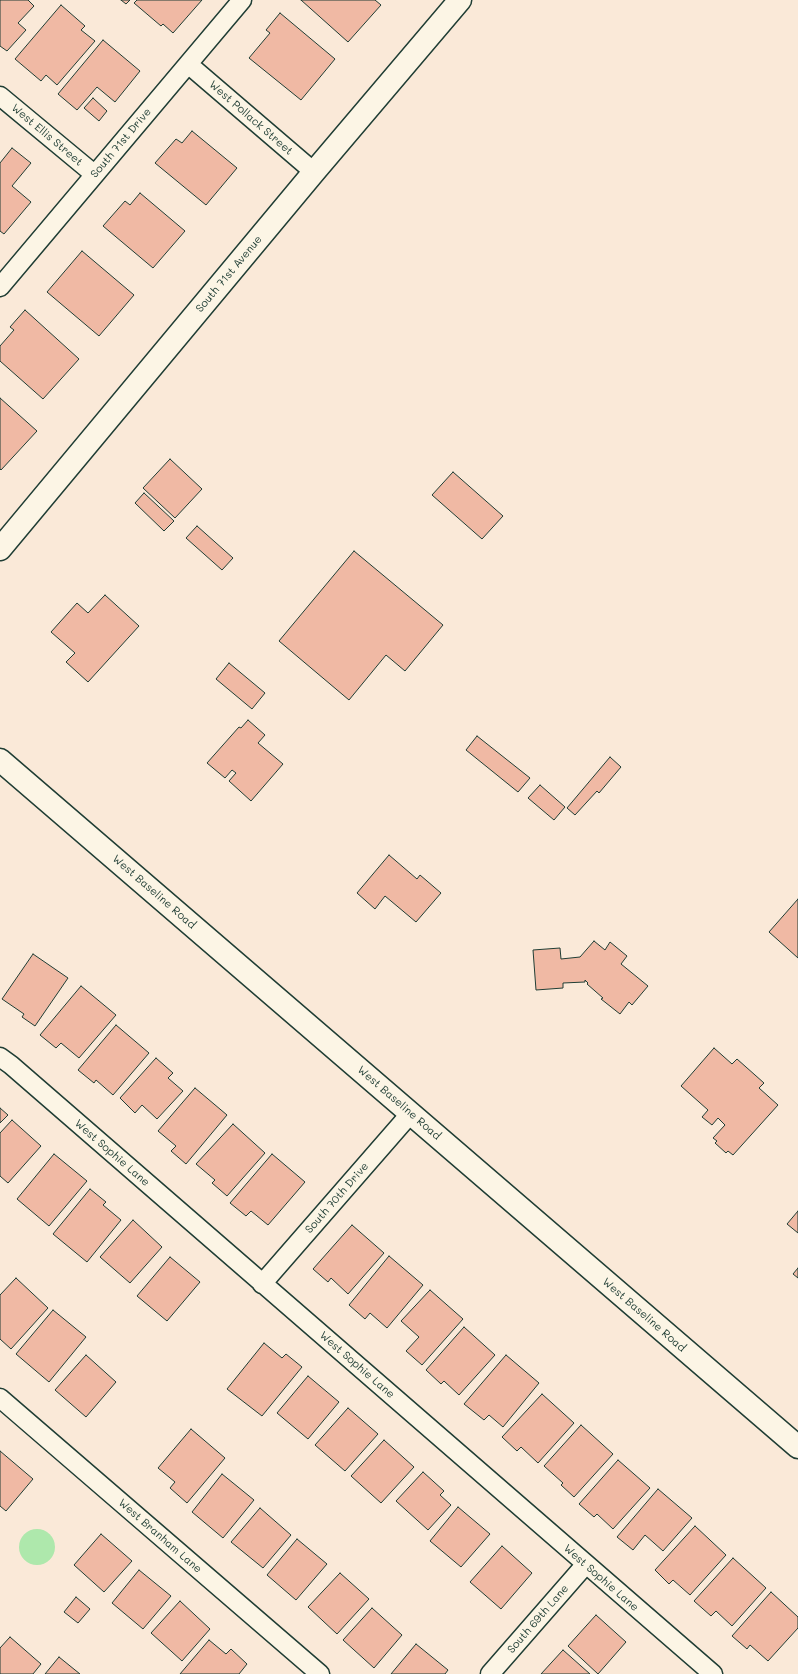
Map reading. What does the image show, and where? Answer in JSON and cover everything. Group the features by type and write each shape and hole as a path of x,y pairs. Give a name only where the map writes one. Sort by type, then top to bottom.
{"main road":[{"name":"South 71st Avenue","path":"0,549 314,172 460,0"},
{"name":"West Baseline Road","path":"0,760 798,1446"}],"street":[{"name":"South 71st Drive","path":"0,287 242,0"},
{"name":"West Pollack Street","path":"188,64 314,172"},
{"name":"West Ellis Street","path":"0,96 94,174"},
{"name":"West Sophie Lane","path":"0,1057 713,1674"},
{"name":"South 70th Drive","path":"262,1284 411,1113"},
{"name":"West Branham Lane","path":"0,1398 320,1674"},
{"name":"South 69th Lane","path":"490,1674 586,1564"}],"green space":[{"path":"37,1529 47,1532 52,1537 55,1547 52,1557 47,1562 37,1565 27,1562 22,1557 19,1547 22,1537 27,1532"}],"building":[{"path":"0,0 28,0 34,6 18,23 26,30 7,51 0,46"},
{"path":"121,0 130,0 126,4"},
{"path":"137,0 202,0 173,33 163,24 161,26 134,3"},
{"path":"301,0 375,0 381,5 348,42"},
{"path":"61,5 85,26 81,30 95,41 57,85 46,75 41,81 15,59"},
{"path":"280,13 335,59 301,100 249,58 270,33 266,30"},
{"path":"103,40 140,71 115,102 97,87 77,110 58,94"},
{"path":"93,98 107,111 99,121 84,108"},
{"path":"192,131 237,168 206,205 155,163 176,139 182,143"},
{"path":"12,148 31,163 12,186 31,202 4,234 0,231 0,163"},
{"path":"140,193 185,231 153,268 103,226 125,201 130,205"},
{"path":"82,251 134,295 99,336 47,292"},
{"path":"25,310 79,359 43,399 0,361 0,346 14,330 10,327"},
{"path":"0,398 37,431 1,470 0,469"},
{"path":"170,459 202,489 175,518 143,488"},
{"path":"453,472 503,516 482,539 432,495"},
{"path":"144,493 174,521 164,531 135,503"},
{"path":"197,526 233,558 222,570 186,538"},
{"path":"354,551 443,625 405,671 386,655 349,700 279,641"},
{"path":"105,595 139,626 88,682 66,662 75,653 51,632 77,603 88,613"},
{"path":"229,663 265,693 252,709 216,679"},
{"path":"248,720 265,735 258,743 283,764 251,801 229,781 236,773 232,770 225,778 207,763 239,727 241,728"},
{"path":"477,736 530,778 518,792 466,750"},
{"path":"610,757 621,767 599,793 597,791 575,815 567,808"},
{"path":"540,785 565,807 554,820 528,798"},
{"path":"389,855 417,879 420,875 441,893 416,922 385,896 375,909 357,893"},
{"path":"798,899 798,958 769,932"},
{"path":"594,941 605,950 610,942 627,956 621,964 648,986 632,1005 629,1002 620,1014 601,999 603,998 587,984 588,983 585,980 585,982 563,983 563,988 536,990 533,950 560,948 561,959 580,957"},
{"path":"33,954 68,978 35,1026 22,1017 24,1014 2,999"},
{"path":"81,986 116,1015 79,1058 61,1043 56,1048 40,1035"},
{"path":"116,1025 149,1053 113,1095 96,1080 94,1083 78,1070"},
{"path":"714,1048 732,1064 737,1059 764,1083 759,1088 778,1105 733,1155 728,1151 726,1153 715,1143 717,1141 713,1138 725,1125 718,1118 712,1125 702,1117 708,1110 681,1086"},
{"path":"156,1058 173,1073 168,1078 183,1091 157,1119 142,1105 135,1113 120,1098"},
{"path":"195,1088 227,1115 186,1164 171,1151 176,1146 158,1131"},
{"path":"0,1108 8,1115 0,1123"},
{"path":"12,1120 41,1146 8,1183 0,1176 0,1133"},
{"path":"233,1124 265,1153 227,1196 212,1183 215,1180 196,1164"},
{"path":"54,1154 87,1181 49,1226 17,1199"},
{"path":"272,1154 305,1182 268,1225 251,1211 246,1216 230,1203"},
{"path":"90,1189 106,1202 103,1205 121,1220 87,1262 53,1234"},
{"path":"798,1211 798,1233 787,1224"},
{"path":"133,1220 162,1247 130,1283 100,1257"},
{"path":"352,1225 384,1253 348,1294 331,1278 328,1282 313,1269"},
{"path":"389,1256 423,1285 387,1328 370,1313 365,1319 349,1305"},
{"path":"170,1257 200,1282 167,1321 137,1296"},
{"path":"798,1268 798,1278 793,1274"},
{"path":"16,1278 48,1308 11,1349 0,1339 0,1295"},
{"path":"430,1290 463,1319 422,1365 406,1351 419,1337 401,1321"},
{"path":"53,1310 86,1337 49,1382 16,1354"},
{"path":"464,1327 495,1355 459,1395 444,1381 441,1384 426,1370"},
{"path":"264,1343 282,1358 286,1354 302,1367 262,1416 227,1389"},
{"path":"86,1355 116,1382 86,1417 55,1390"},
{"path":"506,1355 539,1383 503,1427 489,1415 484,1420 464,1404"},
{"path":"308,1376 339,1402 308,1439 277,1413"},
{"path":"542,1394 574,1423 538,1463 521,1447 517,1451 502,1437"},
{"path":"348,1408 378,1434 345,1471 315,1445"},
{"path":"581,1425 613,1454 574,1497 561,1485 563,1483 544,1466"},
{"path":"191,1429 225,1458 187,1503 170,1488 175,1482 158,1468"},
{"path":"384,1440 414,1467 381,1503 351,1476"},
{"path":"0,1451 33,1479 6,1511 0,1506"},
{"path":"618,1460 650,1488 613,1529 597,1514 594,1517 579,1504"},
{"path":"423,1472 444,1491 440,1495 451,1505 428,1530 396,1501"},
{"path":"222,1474 254,1500 223,1538 192,1512"},
{"path":"658,1489 692,1518 663,1551 645,1535 633,1550 617,1537"},
{"path":"458,1507 490,1534 461,1567 430,1541"},
{"path":"260,1508 291,1535 263,1568 231,1542"},
{"path":"695,1526 726,1555 690,1595 673,1580 669,1584 655,1570"},
{"path":"101,1534 132,1561 104,1592 74,1565"},
{"path":"297,1539 327,1564 296,1600 267,1575"},
{"path":"502,1546 532,1573 501,1609 470,1582"},
{"path":"733,1558 766,1588 732,1626 716,1611 711,1616 694,1601"},
{"path":"139,1570 171,1596 143,1629 112,1603"},
{"path":"340,1573 369,1599 337,1634 308,1607"},
{"path":"771,1592 798,1617 798,1628 768,1661 750,1645 747,1649 732,1636"},
{"path":"76,1597 90,1609 78,1623 64,1612"},
{"path":"180,1601 210,1629 182,1661 151,1633"},
{"path":"372,1608 402,1635 374,1668 343,1640"},
{"path":"596,1615 626,1642 598,1674 568,1646"},
{"path":"10,1637 41,1664 33,1674 0,1674 0,1648"},
{"path":"209,1640 226,1654 231,1649 247,1664 239,1674 180,1674"},
{"path":"416,1644 448,1670 445,1674 391,1674"},
{"path":"563,1650 590,1674 541,1674"},
{"path":"59,1657 80,1674 45,1674"}]}
